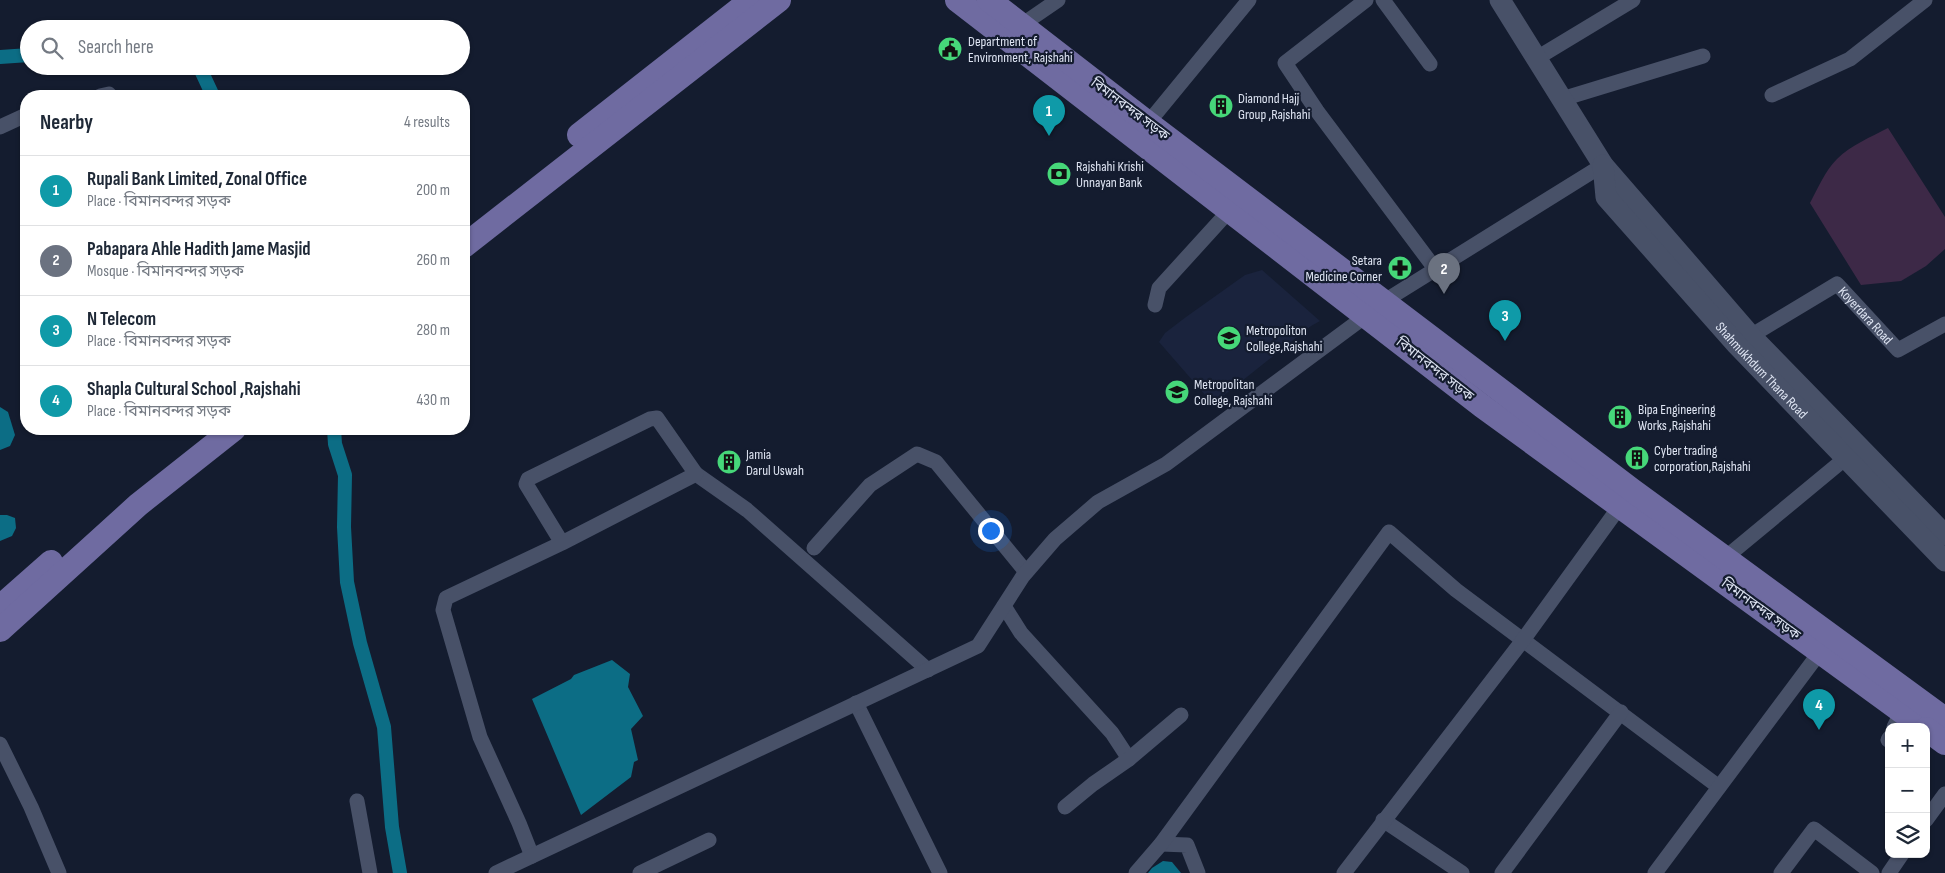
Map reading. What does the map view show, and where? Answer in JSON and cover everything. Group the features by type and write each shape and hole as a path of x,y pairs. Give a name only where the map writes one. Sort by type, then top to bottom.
{"main road":[{"path":"470,221 751,0"},
{"path":"470,241 779,0"},
{"name":"বিমানবন্দর সড়ক","path":"957,0 1229,210 1375,309 1725,558 1945,719"},
{"name":"বিমানবন্দর সড়ক","path":"989,0 1148,124 1375,309 1482,406 1820,652 1887,723"},
{"name":"Shahmukhdum Thana Road","path":"1500,0 1603,165 1744,341 1852,453 1906,519 1945,561"},
{"path":"0,607 127,493 200,435"},
{"path":"0,630 138,504 226,435"},
{"name":"Shahmukhdum Thana Road","path":"1852,453 1945,534"},
{"path":"1930,733 1945,743"}],"street":[{"path":"1020,26 1058,0"},
{"path":"1148,124 1250,0"},
{"path":"1366,0 1285,63 1317,111 1436,270"},
{"path":"1383,0 1430,64"},
{"path":"1537,58 1633,0"},
{"path":"1772,95 1850,58 1925,0"},
{"path":"1562,99 1703,56"},
{"path":"0,127 20,118"},
{"path":"496,873 978,646 1026,572 1056,539 1098,502 1166,464 1375,309 1603,165"},
{"path":"1154,305 1159,288 1229,210"},
{"name":"Koyerdara Road","path":"1744,341 1837,284 1898,350 1945,324"},
{"path":"562,543 526,484 528,479 650,419 657,418 696,474 747,510 928,670"},
{"path":"1725,558 1852,453"},
{"path":"814,548 870,485 917,454 936,462 1026,572"},
{"path":"532,856 520,823 480,737 443,610 446,598 562,543 696,474"},
{"path":"1344,873 1523,640 1620,506"},
{"path":"1136,873 1161,844 1389,532 1456,590 1719,787"},
{"path":"1004,606 1021,633 1112,733 1129,759"},
{"path":"1655,873 1820,652"},
{"path":"856,703 940,873"},
{"path":"1502,873 1621,712"},
{"path":"1065,807 1093,784 1129,759 1181,715"},
{"path":"0,744 31,807 59,873"},
{"path":"1930,815 1945,794"},
{"path":"357,801 370,873"},
{"path":"1383,820 1462,873"},
{"path":"1781,873 1814,828 1872,873"},
{"path":"640,873 709,840"},
{"path":"1161,844 1187,845 1198,873"},
{"path":"1889,873 1899,858"}],"shaded area":[{"path":"1888,128 1945,217 1945,249 1926,266 1901,281 1861,285 1810,203 1825,174 1837,159 1855,145"},
{"name":"Metropoliton College,Rajshahi","path":"1262,270 1320,321 1311,326 1213,404 1159,342 1165,333 1245,275"},
{"path":"0,407 8,412 15,435 10,446 0,450"},
{"path":"0,515 15,518 16,528 12,536 0,541"},
{"path":"612,660 630,674 628,687 643,716 631,729 638,760 634,762 631,777 581,815 532,699 571,679 574,675"},
{"path":"1163,861 1172,862 1181,873 1148,873"}],"waterway":[{"path":"0,57 20,56"},
{"path":"203,75 210,90"},
{"path":"334,435 335,444 345,475 344,527 347,582 360,643 384,727 392,827 400,873"}],"place":[{"name":"Department of Environment, Rajshahi","path":"950,49"},
{"name":"Diamond Hajj Group ,Rajshahi","path":"1221,106"},
{"name":"Rupali Bank Limited, Zonal Office","path":"1049,136"},
{"name":"Rajshahi Krishi Unnayan Bank","path":"1059,174"},
{"name":"Setara Medicine Corner","path":"1400,268"},
{"name":"Pabapara Ahle Hadith Jame Masjid","path":"1444,294"},
{"name":"Metropoliton College,Rajshahi","path":"1229,338"},
{"name":"N Telecom","path":"1505,341"},
{"name":"Metropolitan College, Rajshahi","path":"1177,392"},
{"name":"Bipa Engineering Works ,Rajshahi","path":"1620,417"},
{"name":"Cyber trading corporation,Rajshahi","path":"1637,458"},
{"name":"Jamia Darul Uswah","path":"729,462"},
{"name":"Shapla Cultural School ,Rajshahi","path":"1819,730"}]}
